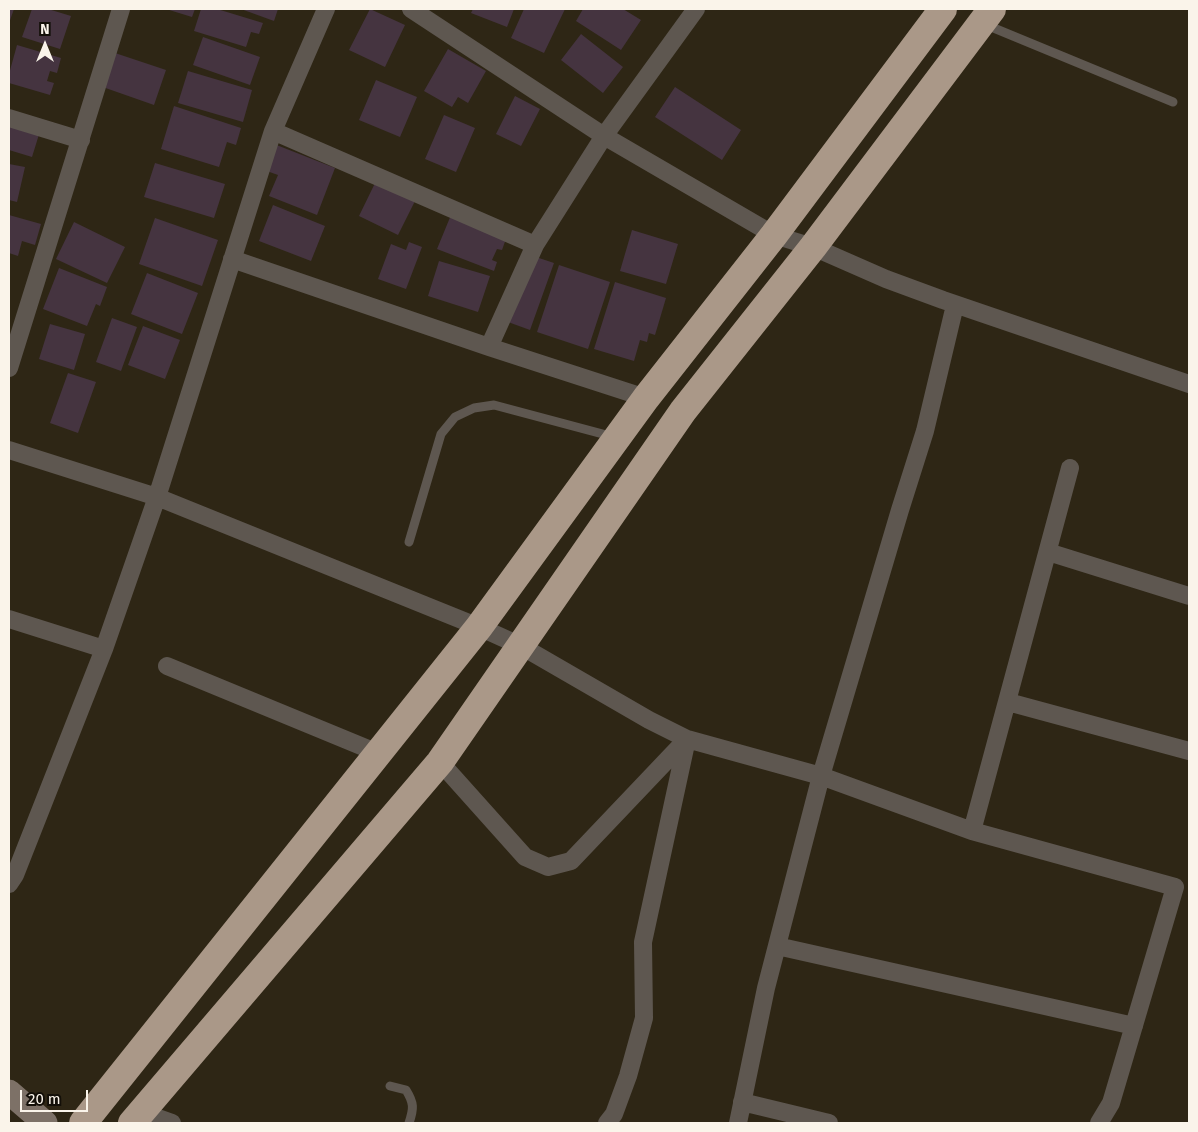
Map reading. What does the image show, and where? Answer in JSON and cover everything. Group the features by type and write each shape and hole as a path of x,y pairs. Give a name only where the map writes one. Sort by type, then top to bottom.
{"highway":[{"path":"83,1123 479,627 646,398 774,235 944,9"},
{"path":"136,1118 440,762 683,411 813,247 987,16"}],"street":[{"path":"9,368 121,9"},
{"path":"11,877 104,649 157,497 273,131 326,9"},
{"path":"411,9 604,136 774,235 813,247 886,279 955,304 1189,384"},
{"path":"489,347 535,245 604,136 696,9"},
{"path":"9,118 81,140"},
{"path":"273,131 535,245"},
{"path":"232,259 489,347 646,398"},
{"path":"738,1123 777,946 821,776 925,431 955,304"},
{"path":"9,450 157,497 479,627 520,646 649,720 687,739 821,776 972,831 1175,887 1110,1103 1099,1123"},
{"path":"972,831 1070,468"},
{"path":"1048,552 1189,596"},
{"path":"9,620 104,649"},
{"path":"167,666 378,753"},
{"path":"1008,702 1189,751"},
{"path":"440,762 525,857 548,867 571,861 687,739"},
{"path":"607,1123 614,1114 628,1076 644,1018 643,942 687,739"},
{"path":"777,946 1134,1026"},
{"path":"9,1092 45,1123"},
{"path":"742,1102 828,1123"},
{"path":"136,1118 172,1123"}],"lane":[{"path":"987,16 1173,102"},
{"path":"409,542 441,434 455,417 474,408 494,405 617,438"},
{"path":"390,1086 406,1090 412,1101 413,1112 409,1123"}],"building":[{"path":"9,9 14,9 9,23"},
{"path":"32,9 48,9 71,16 60,49 22,37"},
{"path":"166,9 195,9 192,17"},
{"path":"201,9 217,9 263,23 259,34 251,32 246,47 194,31"},
{"path":"241,9 278,9 274,21"},
{"path":"370,9 405,25 385,67 349,50"},
{"path":"473,9 514,9 507,27 471,13"},
{"path":"524,9 565,9 544,53 511,38"},
{"path":"583,9 623,9 641,20 621,50 576,21"},
{"path":"581,34 623,67 603,93 561,60"},
{"path":"203,37 260,57 250,85 193,65"},
{"path":"17,45 61,58 57,73 50,71 47,81 54,83 50,95 9,83 9,74"},
{"path":"448,49 486,71 468,103 458,97 452,107 424,91"},
{"path":"109,51 166,70 154,105 97,85"},
{"path":"188,71 252,90 243,122 178,103"},
{"path":"376,80 417,97 400,137 359,120"},
{"path":"675,87 741,130 722,160 655,117"},
{"path":"515,96 540,109 521,146 496,134"},
{"path":"174,106 241,128 236,145 227,142 219,167 161,149"},
{"path":"444,115 475,128 456,172 425,159"},
{"path":"9,119 41,128 32,157 9,150"},
{"path":"274,144 335,168 317,215 269,196 278,175 264,170"},
{"path":"155,163 225,184 214,218 144,197"},
{"path":"9,164 25,167 17,202 9,200"},
{"path":"377,179 416,199 398,235 359,216"},
{"path":"273,205 325,226 311,261 259,241"},
{"path":"9,215 41,224 35,245 22,241 18,256 9,253"},
{"path":"451,215 507,236 502,250 497,249 492,260 497,262 494,271 437,249"},
{"path":"155,218 218,240 202,286 139,264"},
{"path":"74,222 125,247 107,283 56,259"},
{"path":"632,230 678,244 666,284 620,271"},
{"path":"409,242 422,247 406,289 378,279 391,244 406,250"},
{"path":"533,256 554,263 530,330 508,322"},
{"path":"439,261 490,276 478,312 428,296"},
{"path":"559,265 610,282 588,349 537,332"},
{"path":"59,268 107,287 100,306 96,304 87,326 43,309"},
{"path":"147,273 198,293 182,334 131,314"},
{"path":"615,282 666,298 655,335 649,333 647,342 640,340 634,361 594,349"},
{"path":"112,318 137,327 121,371 96,362"},
{"path":"50,324 85,334 74,370 39,359"},
{"path":"143,326 180,340 165,379 128,365"},
{"path":"68,373 96,382 78,433 50,423"}]}
